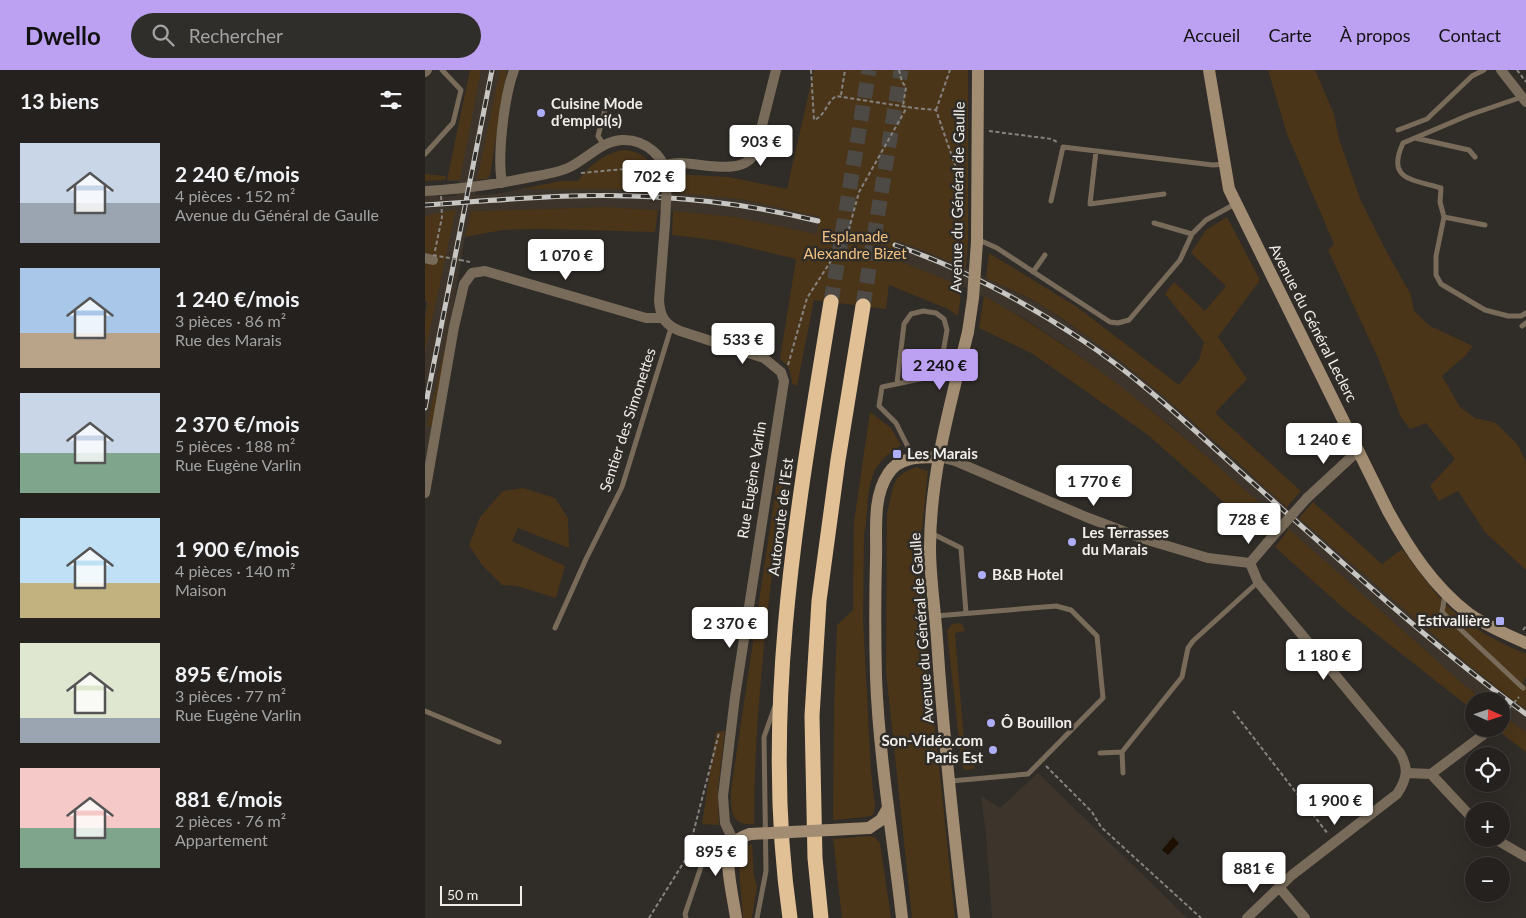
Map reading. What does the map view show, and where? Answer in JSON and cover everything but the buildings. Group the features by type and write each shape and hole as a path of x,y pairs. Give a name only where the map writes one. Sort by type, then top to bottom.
{"highway":[{"name":"Autoroute de l’Est","path":"790,918 780,812 780,694 789,592 801,494 831,302"},
{"path":"821,918 815,858 811,716 819,602 838,460 863,306"}],"main road":[{"name":"Avenue du Général de Gaulle","path":"964,918 940,687 930,547 939,457 968,332 973,298 978,196 976,130 978,70"},
{"name":"Avenue du Général Leclerc","path":"1209,70 1224,164 1229,189 1235,204 1407,544 1445,592 1475,617 1494,629 1526,643"},
{"path":"902,918 888,808 877,678 876,581 878,504 881,485 889,472 899,463 913,457 939,457"},
{"path":"869,828 881,820 888,808"},
{"path":"736,918 728,861 729,851 734,842 741,837 750,834 869,828 886,834 893,840"}],"street":[{"path":"502,184 500,150 510,84 514,70"},
{"path":"661,167 680,163 728,167 741,164 752,158 776,70"},
{"path":"1501,70 1524,100"},
{"path":"425,190 477,188 554,172 569,167 604,145 619,140 630,140 644,145 657,155 667,181 659,300 662,318 671,328"},
{"path":"425,494 454,328 464,284 472,274 485,271 493,272 646,318 662,318"},
{"name":"Rue Eugène Varlin","path":"671,328 764,358 781,372 784,381 735,697 723,796 725,823 734,842"},
{"path":"1250,563 1307,498 1359,450"},
{"path":"939,457 955,461 1086,517 1144,539 1208,558 1250,563"},
{"path":"1247,918 1279,887 1397,794 1404,784 1407,773 1405,762 1400,753 1257,582 1250,563"},
{"path":"1407,773 1431,774 1479,738"},
{"path":"1431,774 1465,810"},
{"path":"1509,847 1526,857"},
{"path":"1279,887 1305,918"}],"lane":[{"path":"425,154 453,123 461,90 442,70"},
{"path":"1398,130 1427,119 1473,76 1484,70"},
{"path":"604,145 598,136 608,99"},
{"path":"1524,100 1469,115 1403,143 1397,155 1398,169 1403,177 1441,188 1444,217 1436,256 1436,275 1441,284 1485,310 1508,316 1521,316 1526,313"},
{"path":"1415,138 1469,150 1475,158"},
{"path":"1051,202 1063,146 1213,165 1224,164"},
{"path":"1096,151 1090,204 1164,194"},
{"path":"977,241 997,248 1110,322 1118,323 1129,320 1180,260 1192,234 1206,220 1235,204"},
{"path":"1444,217 1485,224"},
{"path":"1154,223 1192,234"},
{"path":"1033,272 1045,255"},
{"path":"897,384 905,324 911,314 923,311 936,313 944,319 947,330 939,375 897,384 881,387 879,406 896,423 913,457"},
{"name":"Sentier des Simonettes","path":"555,628 586,559 622,487 671,328"},
{"path":"931,533 961,548 966,613"},
{"path":"1123,773 1122,752 1182,677 1188,648 1193,641 1257,582"},
{"path":"1445,592 1442,612 1523,688"},
{"path":"935,616 1056,606 1071,610 1097,636 1103,698 1028,774 950,781"},
{"path":"757,918 766,871 764,737 780,694"},
{"path":"425,711 499,742"},
{"path":"1100,753 1122,752"},
{"path":"685,918 703,861"}],"path":[{"path":"811,70 813,120 821,116 833,98 841,96 936,110"},
{"path":"841,96 845,70"},
{"path":"899,70 902,82 906,87 903,106"},
{"path":"950,70 936,110 966,197 978,196"},
{"path":"1517,70 1526,82"},
{"path":"787,367 807,298 847,236 859,192 907,107"},
{"path":"976,130 1052,139 1063,146"},
{"path":"576,174 661,167"},
{"path":"441,196 442,216 430,258 460,260"},
{"path":"1510,708 1519,697"},
{"path":"1233,711 1334,842"},
{"path":"649,918 687,857 716,739 720,730"},
{"path":"1046,766 1092,812 1101,827 1201,918"}],"shaded area":[{"path":"470,70 507,70 489,179 477,180 475,195 497,194 561,181 525,189 615,189 697,194 745,200 820,217 895,240 966,268 1039,304 1096,342 1154,388 1299,518 1503,692 1474,692 1174,428 1065,345 1025,319 962,286 892,258 817,234 735,217 605,207 471,211 425,478 425,315 427,302 425,301 425,196 456,196 459,181 447,181"},
{"path":"1510,698 1526,709 1526,732 1510,720"},
{"path":"1038,773 1187,918 992,918 986,833 981,796 1000,808"},
{"path":"1173,837 1179,843 1168,855 1162,850"}],"green space":[{"path":"470,70 481,70 460,180 447,180"},
{"path":"500,70 507,70 490,175 487,178 477,180"},
{"name":"Esplanade Alexandre Bizet","path":"814,70 968,70 968,241 966,268 896,240 892,258 962,286 958,316 948,309 889,285 886,309 814,300 797,386 792,384 789,370 780,359 796,259 721,241 672,235 673,211 735,217 817,234 820,217 745,200 674,192 675,174 729,177 787,189"},
{"path":"1268,70 1315,70 1334,114 1339,139 1361,201 1411,295 1414,311 1430,326 1473,346 1465,356 1442,376 1460,407 1475,418 1496,423 1518,445 1526,462 1526,570 1485,532 1458,491 1439,501 1430,486 1455,459 1426,423 1410,429 1401,417 1378,358 1328,250 1334,244 1287,134"},
{"path":"623,150 645,157 650,162 658,175 660,191 521,189 561,181 578,181 597,161"},
{"path":"425,174 446,176 445,180 425,181"},
{"path":"605,207 658,210 655,232 542,229 503,230 465,237 471,211"},
{"path":"456,209 425,353 425,318 428,302 425,301 425,216"},
{"path":"1227,217 1260,280 1218,337 1247,379 1215,413 1301,491 1287,507 1168,400 1106,350 1041,305 986,278 989,253 1077,307 1179,385 1199,360 1204,342 1165,294 1174,282 1205,311 1226,286 1191,253 1206,230"},
{"path":"984,296 1063,344 1137,399 1277,518 1262,536 1148,435 1033,354 979,328"},
{"path":"455,300 434,426 427,426"},
{"path":"870,412 891,428 901,445 885,457 873,474 868,494 864,534 863,619 871,771 875,807 873,815 833,820 837,625 853,610 854,522"},
{"path":"916,467 928,471 920,550 925,633 955,918 912,918 886,671 887,514 897,478"},
{"path":"784,475 768,606 760,693 754,824 746,824 740,823 733,815 731,790 777,481"},
{"path":"523,488 555,498 568,518 569,548 518,528 512,541 565,566 556,598 517,586 502,585 482,565 469,545 480,517 503,491"},
{"path":"1313,502 1382,564 1402,549 1453,611 1488,636 1526,654 1526,676 1523,683 1526,686 1526,709 1510,698 1510,692 1503,692 1464,661 1299,518"},
{"path":"1289,529 1474,692 1465,692 1465,704 1342,607 1275,547"},
{"path":"952,624 962,624 965,631 955,633 965,753 973,753 974,769 966,770 962,767 947,631"},
{"path":"1510,720 1526,732 1526,752 1508,738 1510,738"},
{"path":"725,731 718,788 719,825 702,824 716,732"},
{"path":"874,837 880,843 891,918 842,918 833,839"},
{"path":"752,844 754,876 757,886 752,918 743,918 738,854 742,848"}],"tunnel":[{"path":"831,302 869,70"},
{"path":"863,306 901,70"}],"railway":[{"path":"425,408 492,70"},
{"path":"425,205 599,195 677,198 758,208 818,221"},
{"path":"895,245 944,264 1015,299 1105,356 1170,408 1421,631 1526,714"}],"place":[{"name":"Cuisine Mode d’emploi(s)","path":"541,113"},
{"name":"Les Marais","path":"897,454"},
{"name":"Les Terrasses du Marais","path":"1072,542"},
{"name":"B&B Hotel","path":"982,575"},
{"name":"Estivallière","path":"1500,621"},
{"name":"Ô Bouillon","path":"991,723"},
{"name":"Son-Vidéo.com Paris Est","path":"993,750"}]}
